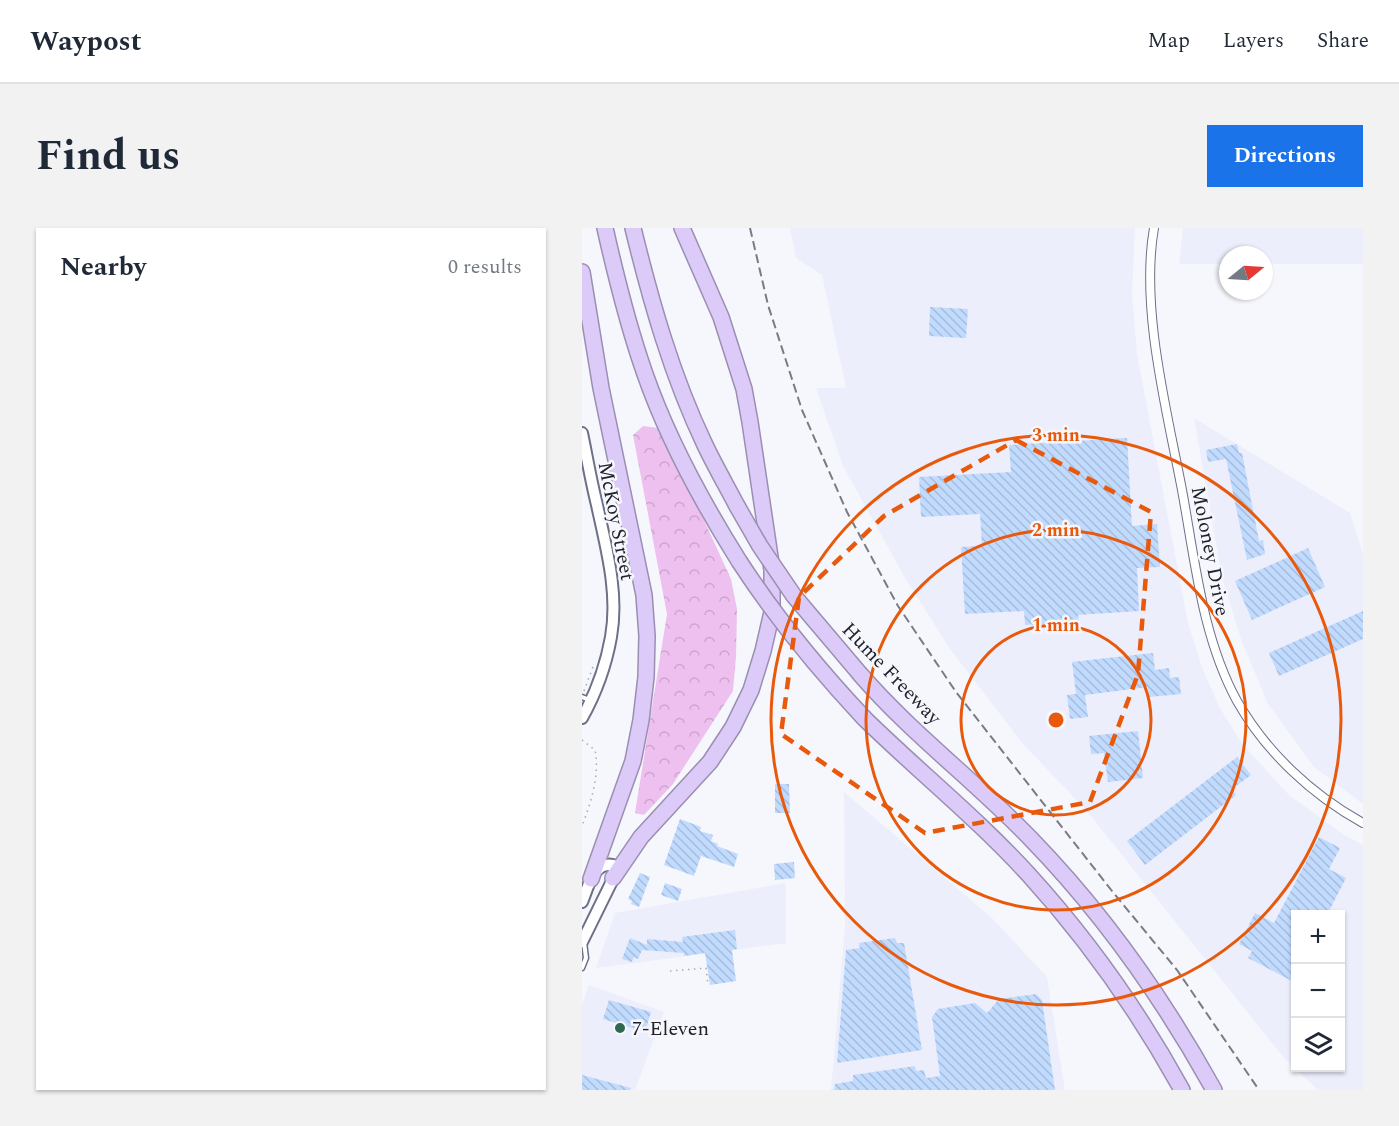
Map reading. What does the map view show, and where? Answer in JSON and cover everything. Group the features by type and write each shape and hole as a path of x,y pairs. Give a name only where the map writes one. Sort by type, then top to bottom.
{"highway":[{"path":"605,228 628,322 645,376 666,427 718,527 766,602 801,648 864,718 986,832 1028,874 1065,916 1103,964 1135,1011 1182,1090"},
{"name":"Hume Freeway","path":"633,228 663,338 682,393 705,445 760,546 794,596 860,674 909,725 1029,837 1068,878 1135,962 1214,1090"},
{"path":"613,878 641,837 710,762 733,727 751,690 772,612 772,570 744,388 721,317 682,228"},
{"path":"582,272 601,388 644,595 647,636 646,677 633,761 591,879"}],"street":[{"name":"Moloney Drive","path":"1154,228 1151,292 1156,351 1206,618 1221,663 1236,699 1256,730 1279,756 1303,782 1363,823"},
{"name":"McKoy Street","path":"582,433 586,479 608,554 613,596 611,636 600,679 585,697 582,718"},
{"path":"582,902 591,879 599,868 613,865 615,869 613,878 583,940"}],"lane":[{"path":"582,968 586,958 583,940"}],"path":[{"path":"585,697 596,661"},
{"path":"582,740 595,750 596,760 591,800 582,826"},
{"path":"670,971 706,968 708,985"}],"highlighted area":[{"path":"1016,440 1151,512 1138,674 1090,802 925,833 781,734 799,597 884,516"}],"shaded area":[{"path":"790,228 1135,228 1132,293 1137,354 1188,623 1203,670 1220,708 1241,742 1265,769 1290,796 1343,834 1363,845 1363,1090 1318,1090 1299,1072 1345,1072 1345,910 1291,910 1291,1065 1086,810 1023,744 950,649 905,578 843,466 816,388 846,388 822,275 796,258"},
{"path":"1183,228 1363,228 1363,264 1273,264 1273,246 1219,246 1219,264 1179,264"},
{"path":"1194,418 1350,513 1363,553 1363,804 1314,767 1268,704 1242,642 1222,578"},
{"path":"844,792 992,918 1047,977 1065,1090 831,1090 845,925"},
{"path":"786,883 786,943 596,968 615,913"},
{"name":"7-Eleven","path":"589,985 664,1012 635,1090 582,1090 582,1004"}],"green space":[{"path":"643,426 658,428 731,579 737,609 733,691 673,784 644,815 635,813 667,614 633,435"}],"building":[{"path":"930,307 968,309 966,338 929,336"},
{"path":"1127,438 1132,526 1157,524 1160,567 1137,568 1139,611 1078,615 1079,622 1025,625 1024,611 965,614 961,547 982,546 980,514 921,517 919,477 1011,472 1009,445"},
{"path":"1237,444 1239,453 1242,453 1259,541 1263,540 1265,554 1247,560 1226,459 1208,462 1206,450"},
{"path":"1308,548 1325,587 1252,620 1235,581"},
{"path":"1363,611 1363,639 1279,676 1269,653"},
{"path":"1153,653 1155,670 1169,668 1170,678 1179,677 1181,694 1149,697 1148,687 1085,695 1088,717 1070,719 1067,695 1076,694 1072,662"},
{"path":"1138,731 1143,778 1108,782 1104,753 1091,754 1089,736"},
{"path":"1237,757 1251,775 1232,789 1236,795 1145,865 1127,841"},
{"path":"775,784 789,784 790,813 775,813"},
{"path":"680,819 701,827 700,831 713,835 711,841 718,844 717,846 738,854 734,867 701,856 694,876 664,865"},
{"path":"1319,837 1340,848 1329,869 1346,878 1330,910 1291,910 1291,980 1248,958 1252,951 1239,944 1255,913 1274,923"},
{"path":"794,862 795,878 775,880 774,864"},
{"path":"640,873 650,877 639,907 631,904 632,901 628,899"},
{"path":"665,883 682,889 678,901 661,895"},
{"path":"735,930 737,949 732,950 736,981 710,985 705,953 684,956 684,953 642,950 638,959 634,957 632,962 622,959 630,938 647,945 647,939 683,942 682,937"},
{"path":"895,938 897,943 904,943 922,1050 837,1063 846,950 860,948 859,943"},
{"path":"1036,994 1042,1000 1055,1090 834,1090 835,1084 853,1081 853,1075 915,1066 916,1071 924,1070 926,1078 940,1076 932,1017 938,1009 975,1003 987,1013 999,999"},
{"path":"609,1000 651,1012 645,1032 603,1019"},
{"path":"582,1075 631,1088 630,1090 582,1090"}],"railway":[{"path":"750,228 768,305 802,410 847,512 898,606 956,692 1177,970 1259,1090"}],"place":[{"name":"7-Eleven","path":"620,1028"}]}
